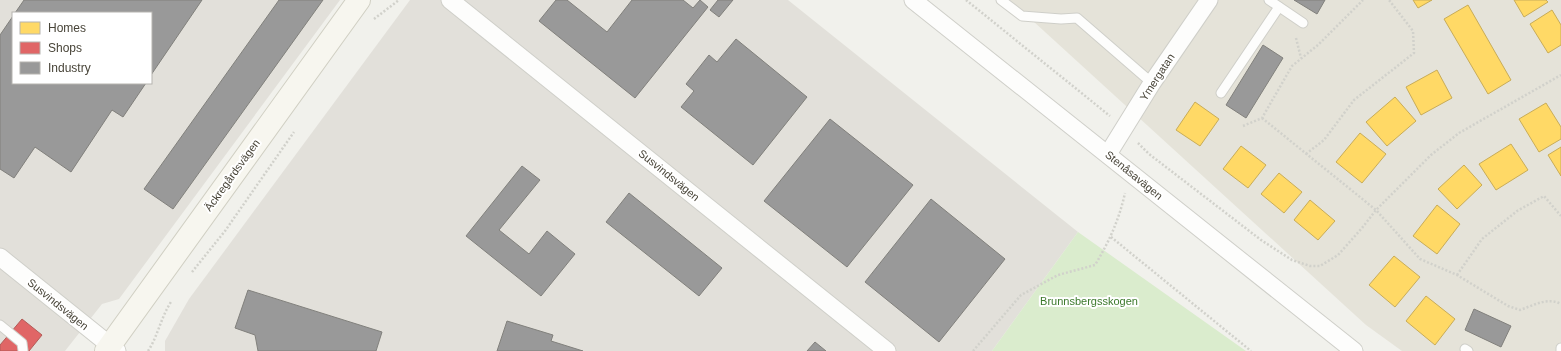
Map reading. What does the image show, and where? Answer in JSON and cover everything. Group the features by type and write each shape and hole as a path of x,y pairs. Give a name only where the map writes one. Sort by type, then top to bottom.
{"street":[{"name":"Äckregårdsvägen","path":"111,349 359,0"},
{"name":"Susvindsvägen","path":"450,0 887,351"},
{"name":"Stenåsavägen","path":"912,0 1108,154 1354,351"},
{"name":"Ymergatan","path":"1108,154 1152,83 1209,0"},
{"name":"Susvindsvägen","path":"0,258 111,349"}],"lane":[{"path":"1001,0 1022,16 1061,20 1077,18 1152,83"},
{"path":"1269,0 1303,23"},
{"path":"1221,93 1279,7"},
{"path":"0,325 22,343 23,351"}],"path":[{"path":"371,21 399,0"},
{"path":"966,0 1124,128 1148,154 1215,206 1261,240 1292,260 1310,266 1320,266 1338,255 1358,234 1376,210 1431,156 1459,133 1561,75"},
{"path":"1243,126 1262,118 1292,66 1318,45 1363,0"},
{"path":"1306,154 1324,140 1354,100 1414,53 1413,31 1389,0"},
{"path":"1301,58 1295,35 1303,23"},
{"path":"1262,118 1376,210 1420,259 1457,275 1508,306 1520,310 1554,300 1561,304"},
{"path":"192,273 225,231 297,128"},
{"path":"973,351 1021,295 1058,275 1095,265 1112,237 1122,208 1126,185 1133,174"},
{"path":"1457,275 1482,240 1517,211 1544,196 1561,216"},
{"path":"1112,237 1251,351"},
{"path":"148,351 155,340 166,310 174,297"}],"shaded area":[{"path":"0,0 340,0 119,299 102,304 65,351 0,351"},
{"path":"410,0 788,0 1078,232 992,351 165,351 165,341 189,299"},
{"path":"1010,0 1561,0 1561,351 1402,351 1366,325"}],"green space":[{"name":"Brunnsbergsskogen","path":"1078,232 1246,351 992,351"}],"building: Homes":[{"path":"1413,0 1432,0 1418,8"},
{"path":"1514,0 1546,0 1548,2 1524,17"},
{"path":"1468,5 1511,80 1488,94 1444,19"},
{"path":"1552,10 1561,25 1561,45 1548,53 1530,24"},
{"path":"1437,70 1452,98 1421,115 1406,87"},
{"path":"1395,97 1416,121 1387,146 1366,122"},
{"path":"1195,102 1219,119 1200,146 1176,130"},
{"path":"1546,103 1561,127 1561,139 1539,152 1519,119"},
{"path":"1360,133 1386,154 1362,183 1336,162"},
{"path":"1511,144 1528,170 1496,190 1479,164"},
{"path":"1241,146 1266,165 1248,188 1223,169"},
{"path":"1561,147 1561,176 1548,155"},
{"path":"1464,165 1482,185 1457,209 1438,189"},
{"path":"1279,173 1302,192 1284,213 1261,194"},
{"path":"1310,200 1335,221 1318,240 1294,220"},
{"path":"1437,205 1460,224 1437,254 1413,236"},
{"path":"1394,256 1420,277 1395,307 1369,285"},
{"path":"1426,296 1455,319 1435,345 1406,321"}],"building: Shops":[{"path":"22,319 42,335 29,351 0,351 0,345"}],"building: Industry":[{"path":"24,0 202,0 152,74 152,12 16,12"},
{"path":"279,0 323,0 173,209 144,189"},
{"path":"556,0 567,0 607,32 632,0 683,0 693,8 700,0 708,7 635,98 539,21"},
{"path":"718,0 733,0 719,17 710,10"},
{"path":"1294,0 1325,0 1317,14"},
{"path":"12,17 12,84 145,84 123,117 112,110 71,172 35,147 14,178 0,169 0,35"},
{"path":"736,39 807,97 753,165 681,107 694,91 686,84 709,55 717,62"},
{"path":"1263,45 1283,58 1246,118 1226,105"},
{"path":"830,119 913,185 847,267 764,201"},
{"path":"522,166 540,180 499,230 529,254 547,231 575,254 541,296 466,236"},
{"path":"629,193 722,268 699,296 606,222"},
{"path":"931,199 1005,259 939,342 865,282"},
{"path":"248,290 382,332 376,351 258,351 255,335 235,328"},
{"path":"1474,309 1511,326 1501,347 1465,330"},
{"path":"507,321 553,335 551,341 583,351 497,351"},
{"path":"815,342 826,351 807,351"}]}
